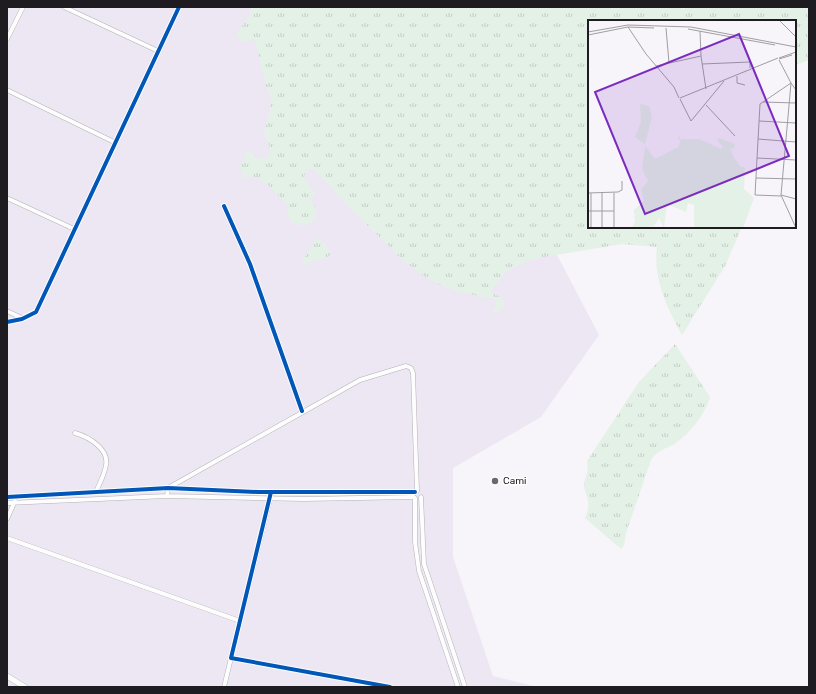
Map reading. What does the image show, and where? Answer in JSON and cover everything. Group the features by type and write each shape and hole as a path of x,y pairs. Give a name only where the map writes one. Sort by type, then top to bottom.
{"main road":[{"path":"7,676 25,687"}],"street":[{"path":"7,39 23,7"},
{"path":"64,7 158,51"},
{"path":"7,322 36,312 114,142 179,7"},
{"path":"7,90 114,142"},
{"path":"7,198 74,228"},
{"path":"224,206 250,264 302,412"},
{"path":"7,311 22,318"},
{"path":"168,488 360,380 399,367 410,367 413,373 416,491 415,542 419,571 458,687"},
{"path":"76,433 93,442 106,458 106,467 96,492"},
{"path":"167,496 168,488"},
{"path":"7,497 168,488 271,492 416,491 421,493 424,564 465,687"},
{"path":"224,687 271,492"},
{"path":"7,519 16,496"},
{"path":"7,503 167,496 270,498 421,497"},
{"path":"7,538 240,621"},
{"path":"231,658 390,687"}],"shaded area":[{"path":"7,7 427,7 599,335 541,417 453,468 453,557 493,676 538,687 7,687"}],"green space":[{"path":"252,7 677,7 683,9 689,7 809,7 809,60 796,65 796,20 588,20 588,228 742,228 725,266 682,335 666,303 659,282 656,259 657,247 622,244 532,259 510,269 501,277 490,292 500,297 504,303 503,308 494,314 493,312 497,304 494,299 459,292 440,285 422,275 403,260 358,216 314,169 306,170 304,177 315,194 309,199 315,207 315,218 309,224 304,226 292,222 287,214 289,206 274,190 255,177 249,176 243,178 239,166 243,162 248,149 255,157 265,159 268,157 270,150 268,140 264,136 272,100 266,86 255,40 242,41 236,34 250,16"},
{"path":"316,238 326,245 331,254 328,257 311,261 304,266 302,262"},
{"path":"675,344 710,397 701,417 691,429 680,440 656,454 651,460 626,533 624,545 621,549 585,518 589,505 584,486 588,469 587,461 639,382"}],"cycle path":[{"path":"7,322 22,319 36,312 179,7"},
{"path":"224,206 250,264 302,411"},
{"path":"7,497 168,488 258,492 415,492"},
{"path":"271,492 231,658 390,687"}],"place":[{"name":"Cami","path":"495,481"}]}
